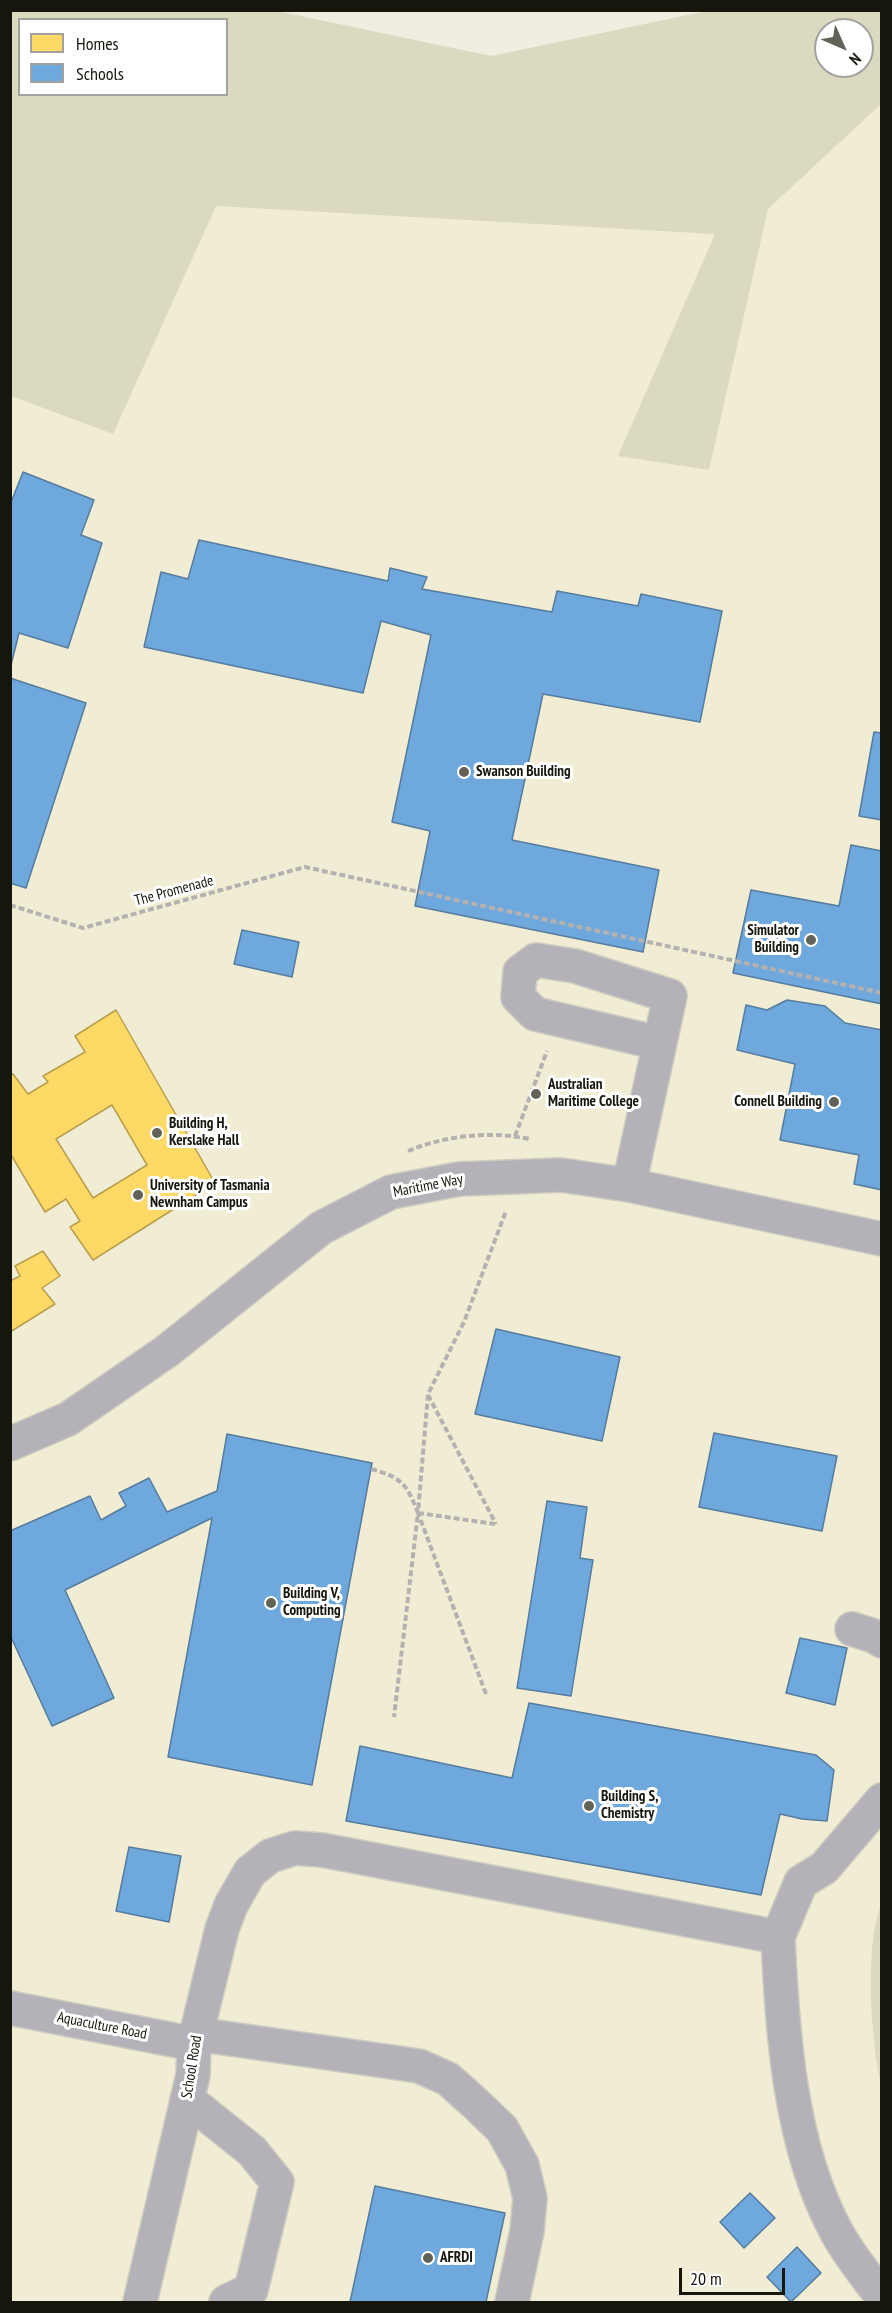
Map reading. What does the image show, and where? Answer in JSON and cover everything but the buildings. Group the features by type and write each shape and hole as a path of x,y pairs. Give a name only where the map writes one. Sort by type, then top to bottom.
{"street":[{"path":"629,1185 659,1043"},
{"name":"Maritime Way","path":"10,1444 68,1419 167,1351 321,1228 391,1192 459,1179 561,1175 629,1185 882,1239"},
{"path":"882,1800 824,1868 801,1882 778,1937 781,2012 801,2134 813,2176 835,2229 882,2297"},
{"name":"School Road","path":"140,2302 193,2075 195,2039 222,1929 231,1905 250,1872 270,1856 295,1848 322,1850 778,1937"},
{"name":"Aquaculture Road","path":"10,2008 195,2039 419,2066 448,2079 502,2129 522,2165 530,2198 527,2231 512,2302"},
{"path":"187,2099 252,2151 277,2182 251,2290 226,2302"}],"path":[{"name":"The Promenade","path":"10,905 83,928 305,867 882,993"},
{"path":"514,1136 551,1041"},
{"path":"394,1717 418,1513 428,1394 464,1322 508,1207"},
{"path":"418,1513 496,1524 428,1394"},
{"path":"371,1469 392,1475 410,1491 486,1694"}],"shaded area":[{"path":"10,11 277,11 491,56 707,11 881,11 881,104 768,209 709,470 618,456 715,234 216,206 113,434 11,396"},
{"path":"881,51 881,2302 11,2302 11,63 18,87 18,96 228,96 228,94 814,68 814,78 874,78 874,57"},
{"path":"881,1904 881,2086 874,2044 871,1969 872,1945"}],"place":[{"name":"Swanson Building","path":"464,772"},
{"name":"Simulator Building","path":"811,940"},
{"name":"Australian Maritime College","path":"536,1094"},
{"name":"Connell Building","path":"834,1102"},
{"name":"Building H, Kerslake Hall","path":"157,1133"},
{"name":"University of Tasmania Newnham Campus","path":"138,1195"},
{"name":"Building V, Computing","path":"271,1603"},
{"name":"Building S, Chemistry","path":"589,1806"},
{"name":"AFRDI","path":"428,2258"}]}
